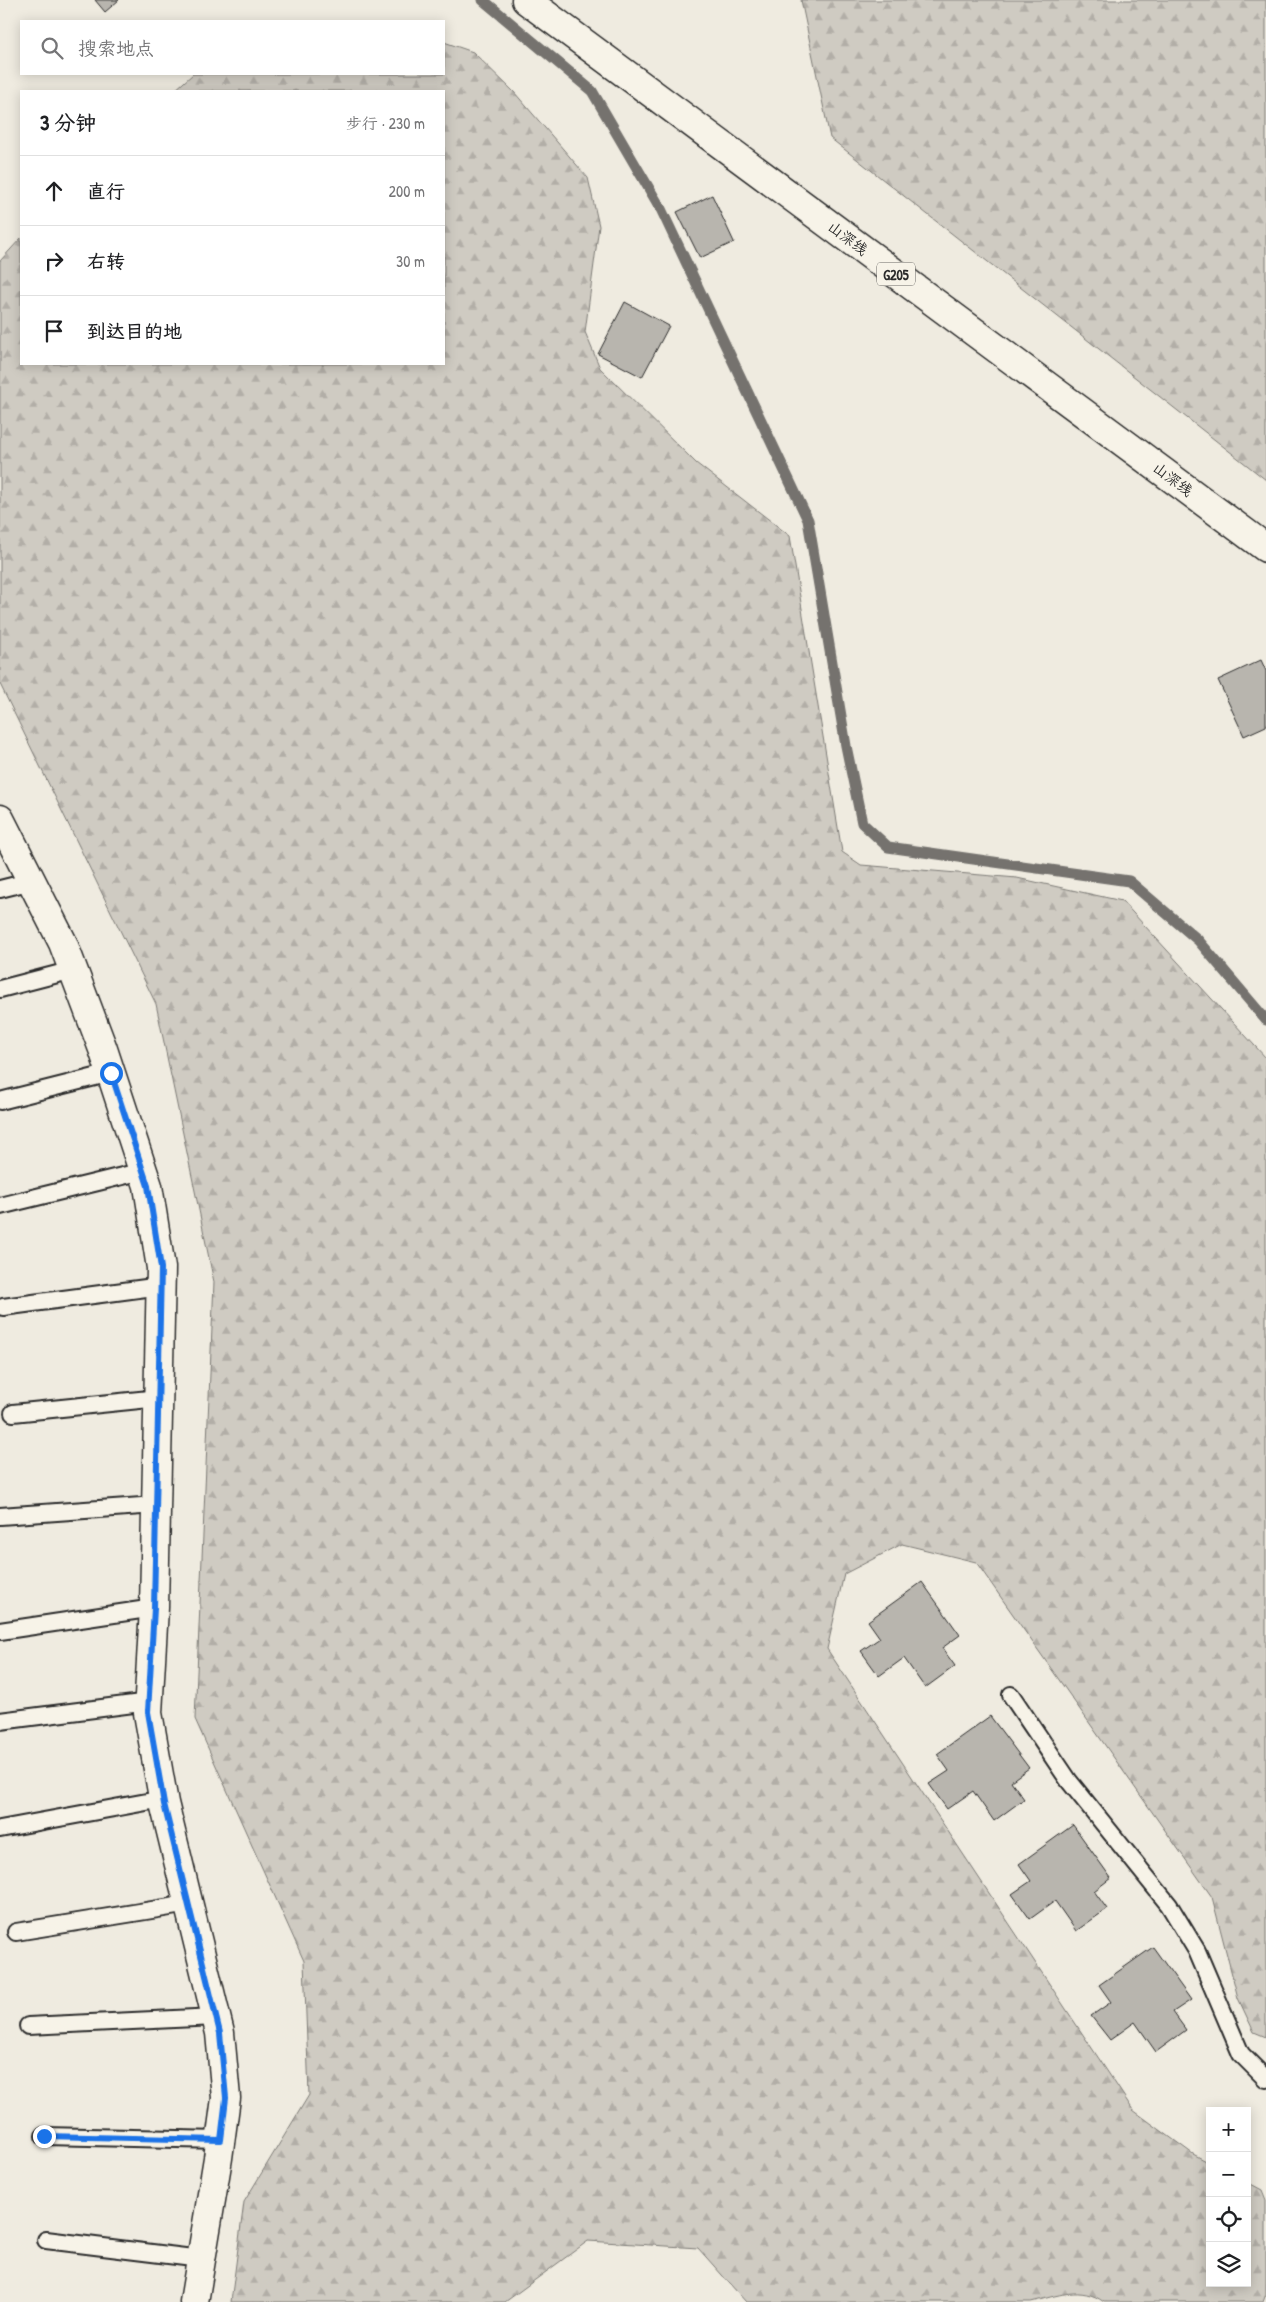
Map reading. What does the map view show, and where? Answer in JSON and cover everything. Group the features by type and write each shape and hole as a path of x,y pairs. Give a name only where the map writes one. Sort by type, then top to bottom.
{"main road":[{"name":"山深线","path":"526,0 1266,548"},
{"path":"0,820 63,943 111,1073 148,1186 161,1268 154,1608 148,1712 164,1799 220,2033 226,2098 221,2140 194,2302"}],"lane":[{"path":"0,889 32,881"},
{"path":"0,989 73,970"},
{"path":"0,1101 111,1073"},
{"path":"0,1206 143,1171"},
{"path":"3,1307 161,1286"},
{"path":"13,1413 159,1398"},
{"path":"0,1516 156,1505"},
{"path":"0,1632 154,1608"},
{"path":"1011,1695 1069,1782 1169,1905 1197,1951 1241,2054 1266,2079"},
{"path":"0,1721 149,1702"},
{"path":"0,1829 164,1799"},
{"path":"16,1932 188,1904"},
{"path":"28,2026 216,2017"},
{"path":"44,2136 221,2140"},
{"path":"46,2240 201,2259"}],"green space":[{"path":"801,0 1266,0 1266,480 830,138"},
{"path":"445,42 473,52 514,92 588,178 599,226 585,332 600,368 696,463 790,536 842,852 861,865 1017,878 1122,901 1266,1058 1266,2037 1254,2032 1238,1998 1212,1897 976,1562 902,1544 844,1574 827,1649 1133,2110 1193,2154 1206,2161 1206,2287 1251,2287 1251,2184 1262,2190 1266,2200 1266,2294 1263,2302 1104,2302 1087,2294 1069,2293 1031,2302 746,2302 698,2248 588,2241 505,2302 231,2302 244,2202 309,2095 304,1961 195,1719 214,1282 156,1004 0,684 0,261 20,239 20,365 445,365 445,90 175,90 192,75 445,75"}],"building":[{"path":"95,0 119,0 105,12"},
{"path":"712,195 734,242 700,258 677,212"},
{"path":"625,302 669,326 642,377 598,354"},
{"path":"1261,660 1266,671 1266,726 1244,736 1218,680"},
{"path":"922,1582 960,1635 942,1648 955,1666 925,1688 904,1658 879,1676 861,1651 880,1638 868,1621"},
{"path":"990,1716 1029,1768 1011,1781 1024,1799 994,1821 973,1791 947,1809 929,1784 949,1771 937,1754"},
{"path":"1073,1825 1111,1878 1094,1891 1107,1909 1076,1931 1055,1901 1030,1919 1012,1894 1031,1881 1019,1864"},
{"path":"1153,1947 1191,2000 1173,2012 1186,2030 1156,2052 1135,2022 1110,2040 1091,2016 1111,2002 1099,1985"}],"waterway":[{"path":"483,0 592,91 661,209 808,520 846,746 862,823 888,847 1129,881 1198,940 1266,1020"}],"route":[{"path":"44,2136 221,2140 226,2098 220,2033 164,1804 148,1712 154,1608 161,1268 148,1186 111,1073"}]}
